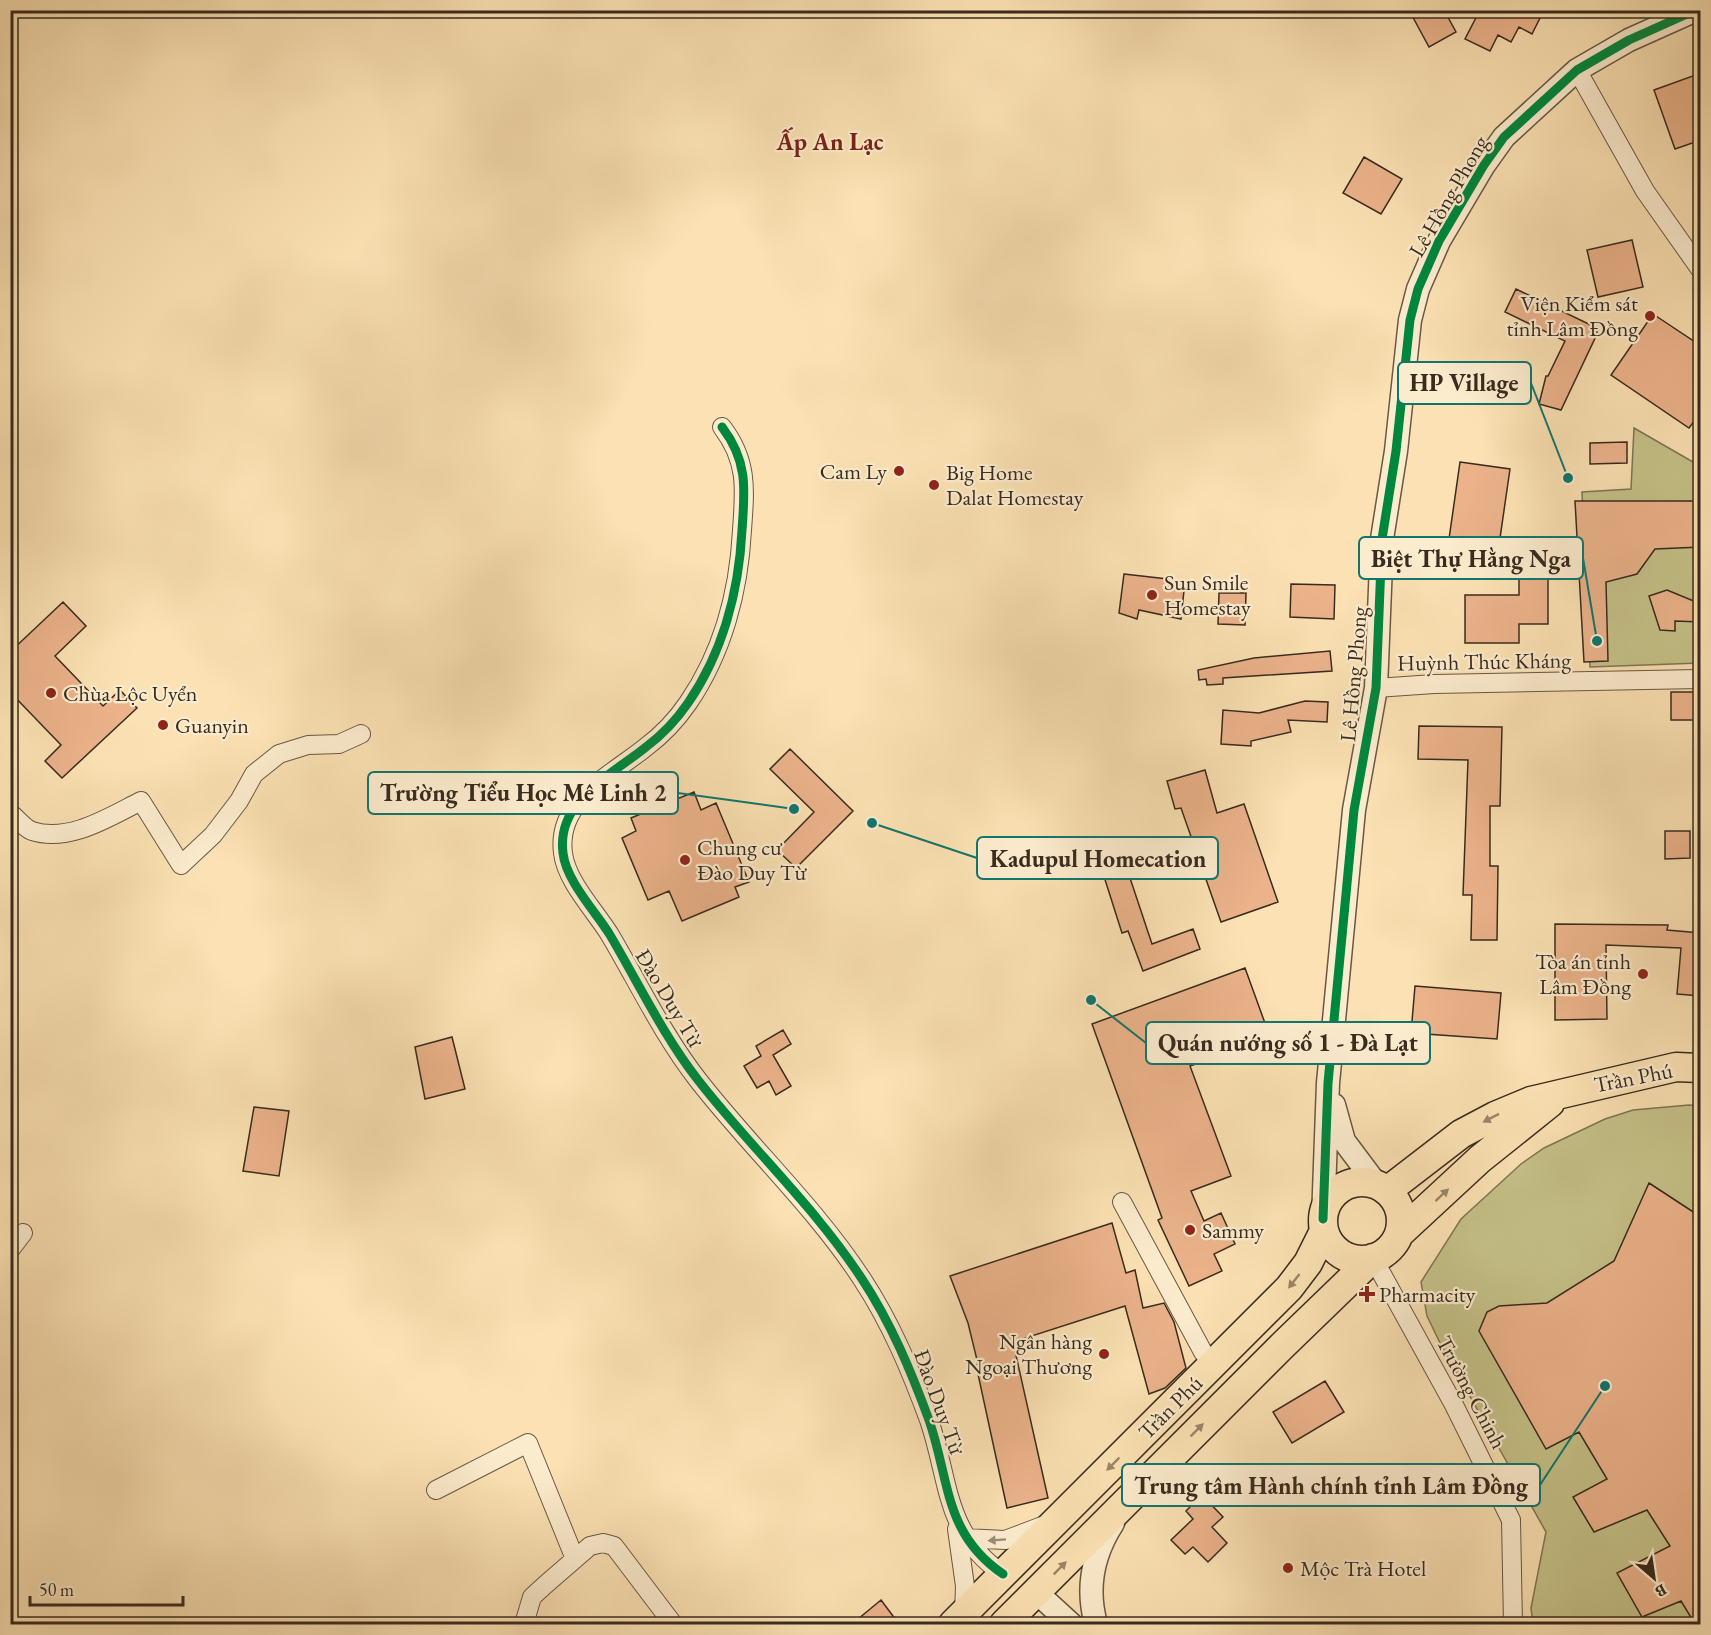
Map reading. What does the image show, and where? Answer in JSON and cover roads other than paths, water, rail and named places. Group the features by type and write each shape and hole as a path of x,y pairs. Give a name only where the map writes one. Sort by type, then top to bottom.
{"main road":[{"name":"Trần Phú","path":"1382,1188 1461,1134 1495,1116 1566,1091 1676,1066 1701,1068"},
{"name":"Trần Phú","path":"1399,1234 1480,1159 1566,1091"},
{"path":"1359,1182 1382,1188 1400,1210 1399,1234 1384,1253 1373,1258 1348,1258 1334,1247 1323,1225 1332,1196 1341,1188 1359,1182"},
{"name":"Trần Phú","path":"959,1619 1289,1288 1308,1263 1323,1225"},
{"name":"Trần Phú","path":"1004,1624 1373,1258"},
{"path":"1003,1574 1036,1592"}],"street":[{"name":"Lê Hồng Phong","path":"1323,1225 1328,1083 1354,810 1376,688 1382,539 1396,451 1410,320 1418,289 1439,241 1484,165 1504,138 1577,70 1629,40 1696,10"},
{"path":"1577,70 1645,191 1701,269"},
{"name":"Đào Duy Từ","path":"722,427 737,446 745,486 736,592 719,644 694,693 674,721 648,746 587,790 572,813 564,833 563,853 582,894 608,932 646,1002 695,1077 832,1237 863,1280 904,1356 939,1450 954,1515 975,1552 1003,1574"},
{"name":"Huỳnh Thúc Kháng","path":"1376,688 1434,684 1701,679"},
{"path":"10,813 30,830 57,834 91,825 141,801 181,865 213,835 239,801 254,774 279,754 309,745 339,744 361,734"},
{"path":"1328,1083 1344,1142 1382,1188"},
{"path":"1122,1202 1203,1352 1213,1365"},
{"path":"10,1250 22,1233"},
{"name":"Trường Chinh","path":"1373,1258 1454,1405 1505,1506 1512,1531 1514,1624"},
{"path":"436,1490 528,1443 575,1559"},
{"path":"1096,1624 1091,1600 1096,1556 1127,1500"},
{"path":"966,1538 1005,1540 1025,1534 1064,1512"},
{"path":"954,1515 965,1586 959,1619"},
{"path":"524,1624 532,1597 591,1546 603,1543 614,1546 673,1624"},
{"path":"1036,1592 1071,1624"}],"place":[{"name":"Viện Kiểm sát tỉnh Lâm Đồng","path":"1650,316"},
{"name":"Cam Ly","path":"899,471"},
{"name":"HP Village","path":"1568,478"},
{"name":"Big Home Dalat Homestay","path":"934,485"},
{"name":"Sun Smile Homestay","path":"1152,595"},
{"name":"Biệt Thự Hằng Nga","path":"1597,641"},
{"name":"Chùa Lộc Uyển","path":"51,693"},
{"name":"Guanyin","path":"163,725"},
{"name":"Trường Tiểu Học Mê Linh 2","path":"794,809"},
{"name":"Kadupul Homecation","path":"872,823"},
{"name":"Chung cư Đào Duy Từ","path":"685,860"},
{"name":"Tòa án tỉnh Lâm Đồng","path":"1643,974"},
{"name":"Quán nướng số 1 - Đà Lạt","path":"1091,1000"},
{"name":"Sammy","path":"1190,1230"},
{"name":"Pharmacity","path":"1367,1294"},
{"name":"Ngân hàng Ngoại Thương","path":"1104,1354"},
{"name":"Trung tâm Hành chính tỉnh Lâm Đồng","path":"1605,1386"},
{"name":"Mộc Trà Hotel","path":"1288,1568"}],"district":[{"name":"Ấp An Lạc","path":"830,142"}]}
